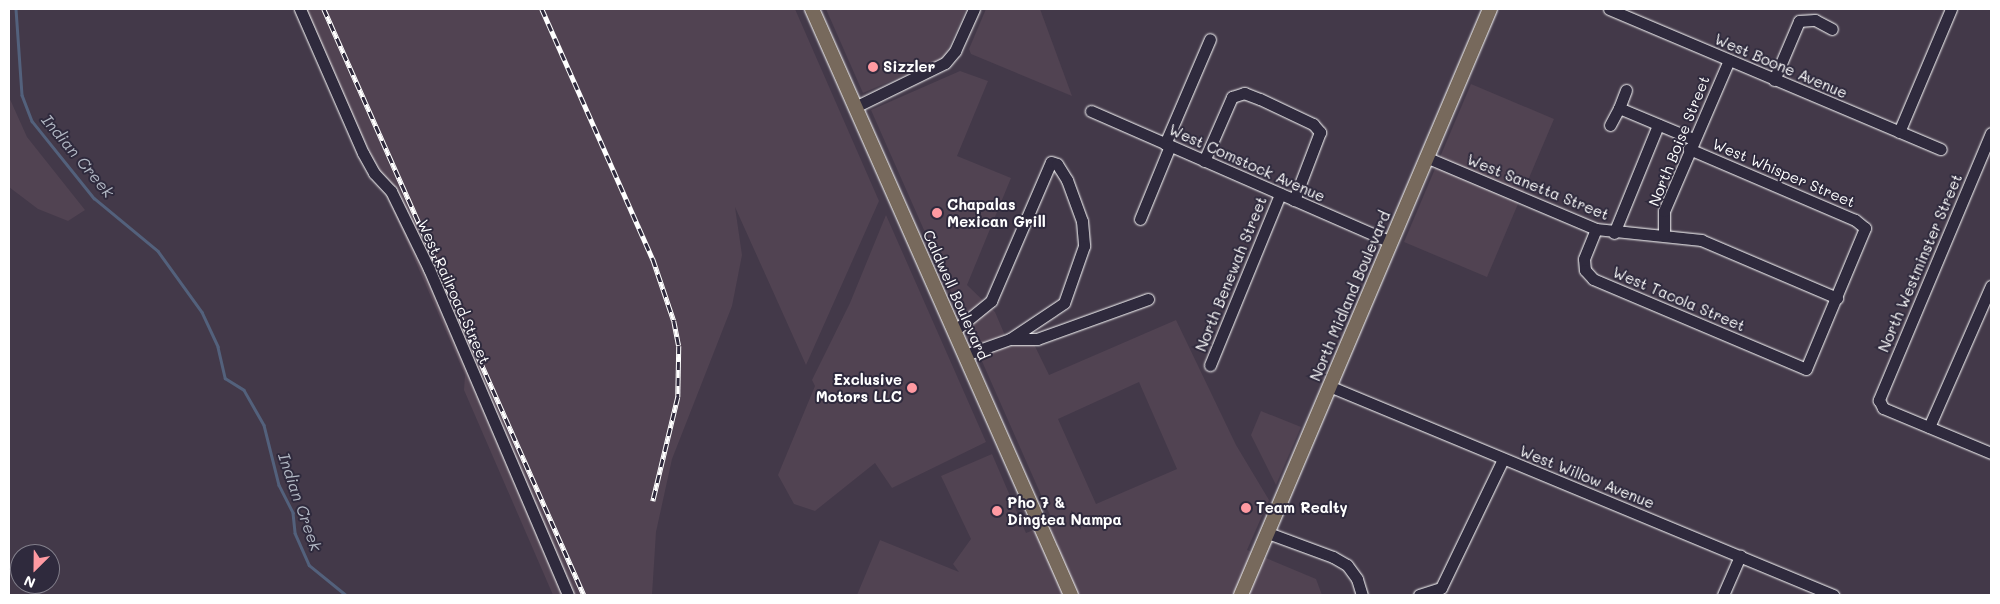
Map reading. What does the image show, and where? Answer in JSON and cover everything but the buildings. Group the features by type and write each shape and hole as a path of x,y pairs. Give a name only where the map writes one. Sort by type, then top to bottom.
{"main road":[{"name":"Caldwell Boulevard","path":"812,9 1071,595"},
{"name":"North Midland Boulevard","path":"1241,595 1490,9"}],"street":[{"name":"West Railroad Street","path":"300,9 363,153 374,173 392,191 429,269 568,595"},
{"path":"855,107 945,63 955,51 974,9"},
{"name":"West Boone Avenue","path":"1609,9 1941,149"},
{"path":"1899,132 1951,9"},
{"path":"1774,80 1800,21 1815,20 1832,29"},
{"path":"1140,220 1210,39"},
{"name":"North Boise Street","path":"1664,235 1664,211 1691,144 1729,60"},
{"path":"1610,125 1626,90"},
{"path":"1204,161 1232,97 1244,93 1260,99 1313,124 1320,132 1294,200"},
{"name":"West Whisper Street","path":"1619,108 1658,125 1691,144 1855,220 1865,228 1837,298"},
{"name":"West Comstock Avenue","path":"1091,111 1391,242"},
{"path":"1614,233 1658,125"},
{"name":"North Westminster Street","path":"1929,427 1879,405 1881,392 1991,133"},
{"name":"West Sanetta Street","path":"1428,158 1596,229 1614,233 1664,235 1701,240 1837,298"},
{"path":"954,331 990,301 1051,162 1057,164 1068,180 1082,221 1084,246 1064,303 1010,339 965,355"},
{"name":"North Benewah Street","path":"1210,365 1280,194"},
{"name":"West Tacola Street","path":"1596,229 1584,259 1585,270 1593,279 1806,369 1837,298"},
{"path":"1991,286 1929,427 1991,453"},
{"path":"1010,339 1037,339 1148,299"},
{"name":"West Willow Avenue","path":"1329,386 1833,595"},
{"path":"1419,595 1441,588 1503,459"},
{"path":"1268,533 1333,557 1347,565 1357,579 1362,595"},
{"path":"1723,595 1740,556"}],"shaded area":[{"path":"305,9 795,9 879,201 806,365 735,207 742,255 732,306 672,459 656,532 652,595 553,595 464,390 465,375"},
{"path":"826,9 966,9 944,58 863,93"},
{"path":"986,9 1040,9 1072,96 971,54 969,49"},
{"path":"960,71 988,81 957,156 1011,178 967,285 995,312 1010,347 1031,338 1049,375 1176,320 1236,445 1269,500 1247,550 1316,579 1322,595 857,595 880,540 959,572 953,564 971,539 941,476 992,454 1026,533 1053,522 871,110","holes":["1139,382 1177,469 1096,504 1058,419"]},
{"path":"1471,84 1554,119 1487,277 1404,242"},
{"path":"9,97 27,137 85,210 68,221 38,209 9,187"},
{"path":"886,215 986,442 892,488 875,463 815,511 794,504 778,475 815,386 812,380 850,303"},
{"path":"1261,411 1301,427 1276,485 1251,435"}],"waterway":[{"name":"Indian Creek","path":"16,9 22,95 32,121 94,198 158,251 202,312 218,347 225,378 244,390 264,425 279,485 293,513 295,533 309,565 346,595"}],"railway":[{"path":"324,9 584,595"},
{"path":"542,9 653,259 674,321 679,346 678,397 653,501"}],"place":[{"name":"Sizzler","path":"873,67"},
{"name":"Chapalas Mexican Grill","path":"937,213"},
{"name":"Exclusive Motors LLC","path":"912,388"},
{"name":"Team Realty","path":"1246,508"},
{"name":"Pho 7 & Dingtea Nampa","path":"997,511"}]}
